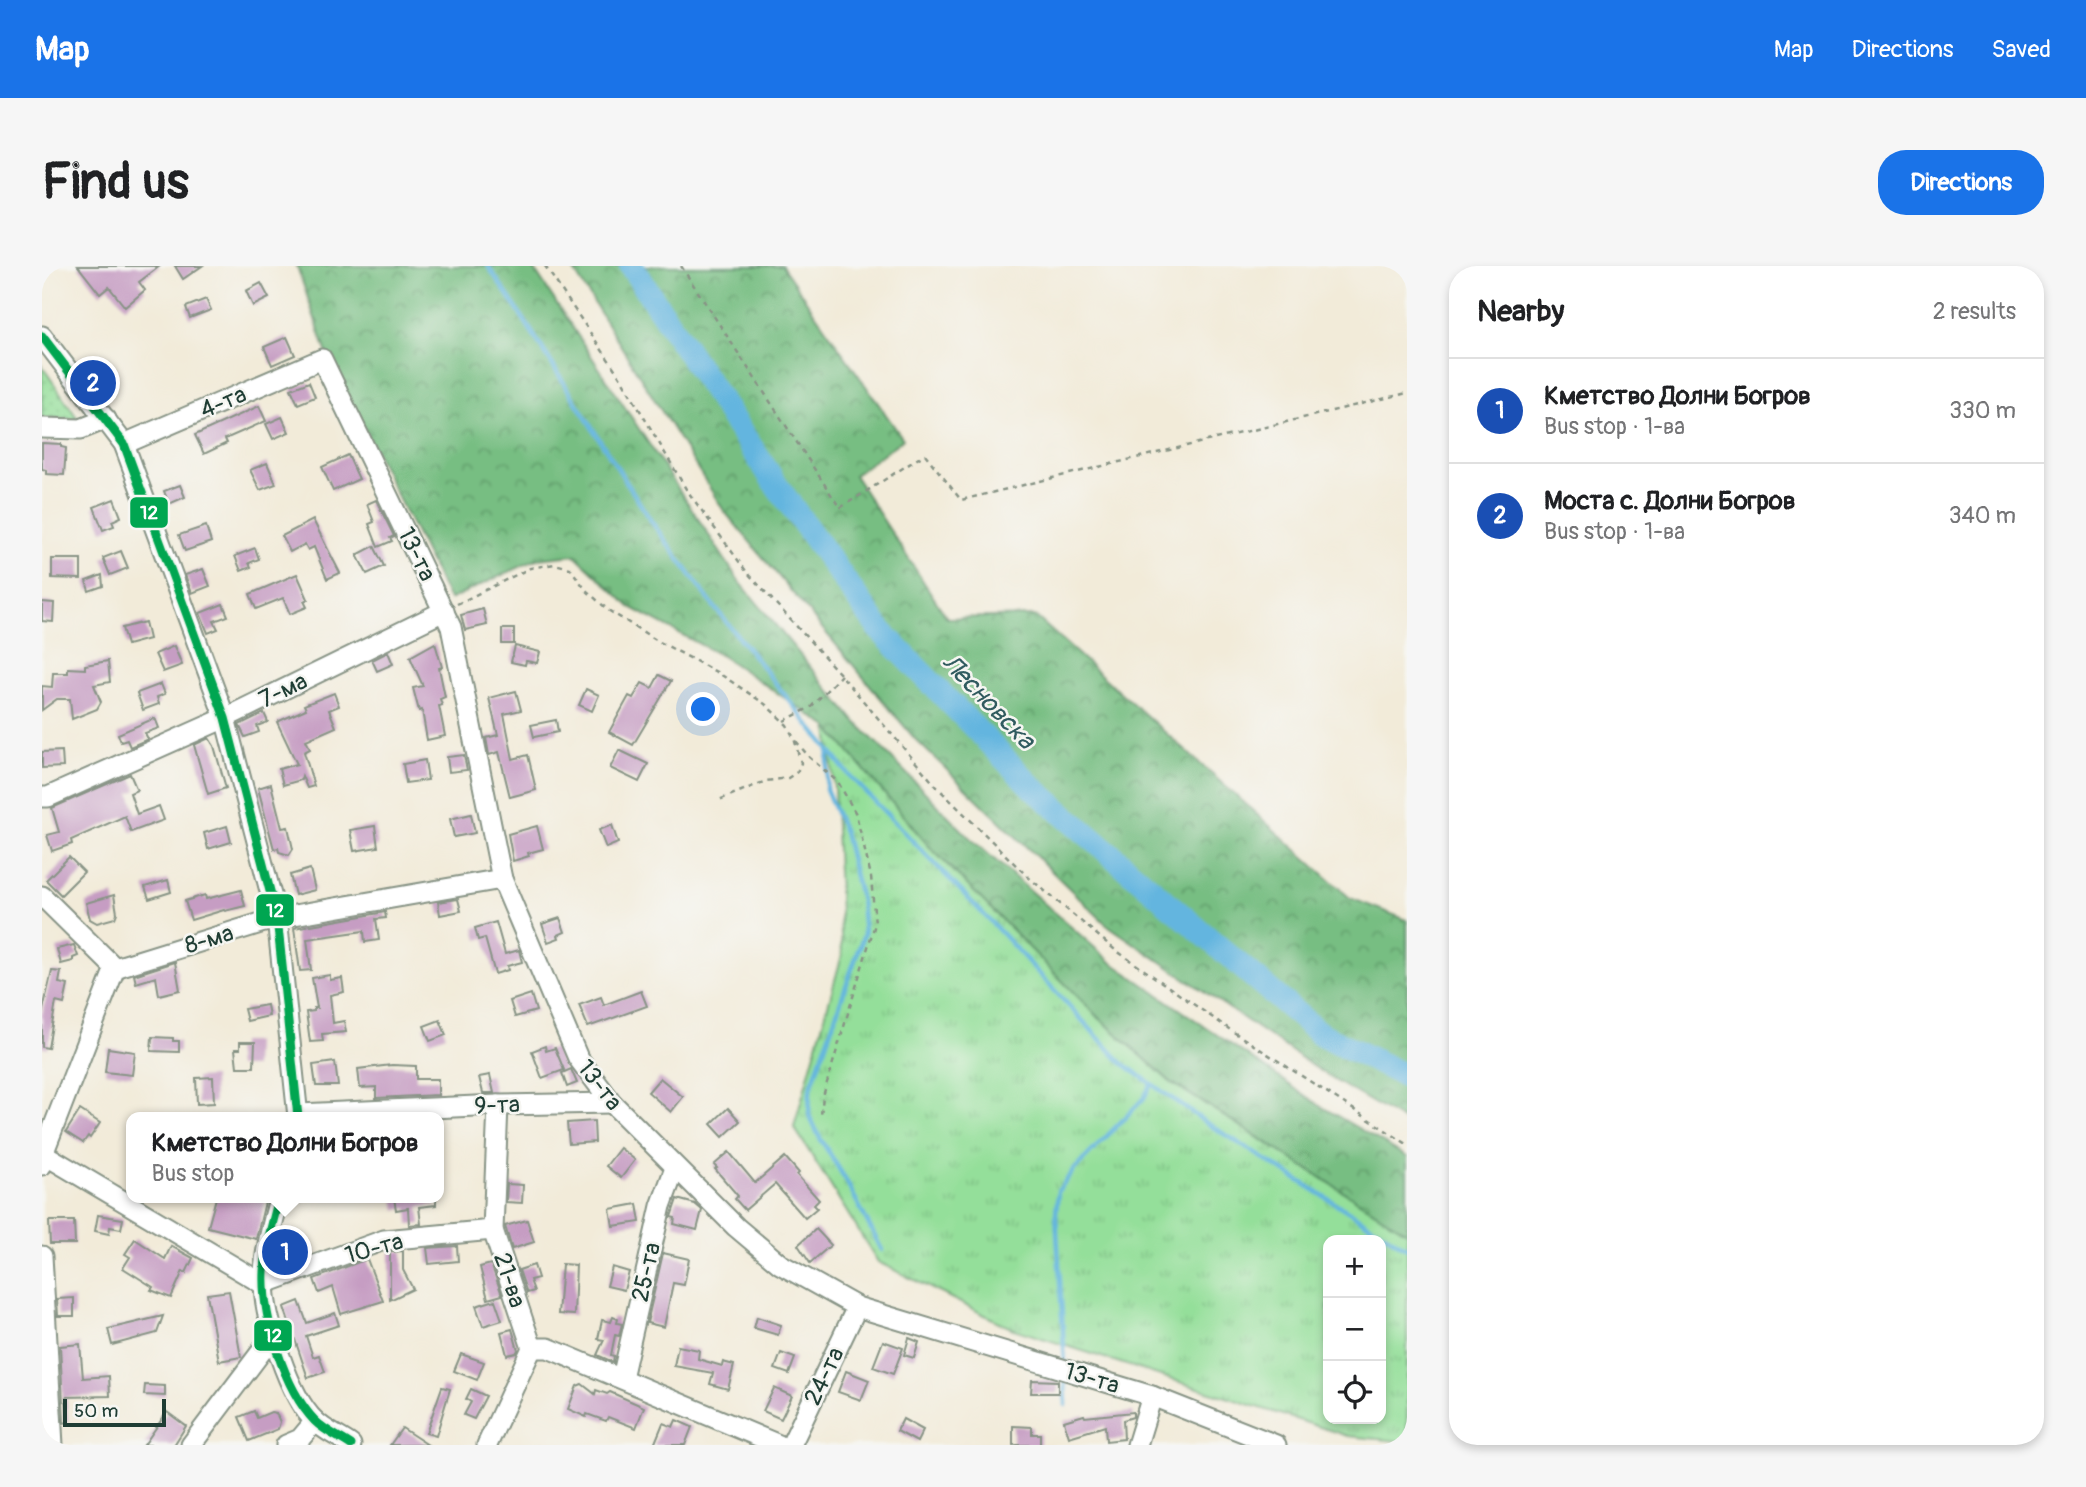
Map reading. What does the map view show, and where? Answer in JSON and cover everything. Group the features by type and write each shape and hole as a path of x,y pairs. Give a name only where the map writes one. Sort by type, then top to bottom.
{"street":[{"path":"42,336 124,444 225,718 277,918 298,1112"},
{"name":"4-та","path":"124,444 322,359"},
{"name":"13-та","path":"322,359 451,627 502,879 578,1058 612,1103 736,1227 780,1264 858,1307 1152,1396 1276,1445"},
{"path":"42,428 81,429 106,419"},
{"name":"7-ма","path":"42,797 48,797 225,718 444,611"},
{"name":"8-ма","path":"115,968 277,918 502,879"},
{"path":"42,896 115,968 42,1154 42,1166"},
{"name":"9-та","path":"371,1112 498,1105 612,1103"},
{"name":"21-ва","path":"498,1105 493,1230 532,1348"},
{"path":"42,1154 264,1284"},
{"name":"25-та","path":"622,1378 661,1206 675,1168"},
{"path":"278,1203 265,1258 264,1284 273,1336 295,1391 315,1421 351,1445"},
{"name":"10-та","path":"264,1284 384,1240 493,1230"},
{"path":"42,1256 53,1445"},
{"name":"24-та","path":"791,1445 858,1307"},
{"path":"193,1444 273,1336"},
{"path":"487,1445 532,1348 548,1348 779,1445"},
{"path":"1137,1445 1152,1396"},
{"path":"295,1443 315,1421"}],"path":[{"path":"545,266 621,378 686,489 746,571 841,675 937,787 1027,876 1114,949 1232,1031 1407,1144"},
{"path":"681,266 839,508 925,454 961,500 1407,393"},
{"path":"444,611 530,568 555,564 570,568 586,590 608,610 656,640 720,674 765,704 783,721 809,757 838,782 856,814 871,876 875,924 823,1096 821,1115"},
{"path":"783,721 811,707 841,675"},
{"path":"719,800 766,781 788,778 797,772 801,763 794,738"}],"green space":[{"path":"297,266 532,266 739,581 853,719 970,838 1111,962 1319,1105 1407,1157 1407,1232 1171,1082 1095,1014 928,845 828,727 722,656 630,607 575,555 537,559 449,600 328,357"},
{"path":"571,266 782,266 903,439 854,475 947,618 1035,616 1350,898 1407,920 1407,1123 1329,1077 1106,924 915,739 724,511"},
{"path":"42,366 78,419 42,418"},
{"path":"828,727 928,845 1095,1014 1170,1082 1407,1232 1407,1442 1348,1436 1011,1328 878,1262 794,1127 842,955 834,787"}],"building":[{"path":"78,266 160,266 139,282 145,290 125,307 109,287 100,294"},
{"path":"175,266 202,266 183,279"},
{"path":"261,283 269,298 253,306 246,291"},
{"path":"206,299 211,310 190,318 186,307"},
{"path":"287,337 295,355 272,365 264,347"},
{"path":"309,382 315,397 298,404 291,389"},
{"path":"259,406 266,421 225,439 227,443 204,454 195,435"},
{"path":"282,417 289,432 273,439 266,424"},
{"path":"42,443 61,444 61,447 66,448 64,475 46,474 46,470 42,469"},
{"path":"348,455 359,479 333,491 322,467"},
{"path":"267,463 276,484 260,490 250,470"},
{"path":"180,485 185,497 169,504 164,491"},
{"path":"114,499 121,517 112,521 114,526 103,530 94,507"},
{"path":"376,500 394,536 390,538 392,541 378,547 369,524 374,522 367,504"},
{"path":"313,520 340,573 327,579 314,547 308,550 305,544 290,552 282,536"},
{"path":"206,526 211,542 185,551 179,535"},
{"path":"374,546 384,566 367,574 357,555"},
{"path":"255,548 259,559 249,563 251,567 241,571 235,556"},
{"path":"121,551 128,568 110,575 103,558"},
{"path":"52,559 81,559 81,579 52,578"},
{"path":"203,569 210,586 192,593 185,575"},
{"path":"297,574 308,599 304,601 307,607 290,614 283,598 256,609 250,594"},
{"path":"102,575 103,586 89,591 86,581"},
{"path":"42,602 54,603 53,622 42,621"},
{"path":"223,604 228,616 214,621 218,629 208,633 200,613"},
{"path":"483,609 487,625 465,630 461,615"},
{"path":"145,622 149,639 127,645 122,628"},
{"path":"502,629 514,629 514,644 502,644"},
{"path":"435,643 442,667 439,668 445,697 440,699 442,705 439,706 445,736 427,740 422,710 419,711 413,688 423,686 410,657"},
{"path":"174,646 182,665 163,672 155,654"},
{"path":"515,646 540,652 537,663 526,661 525,665 511,662"},
{"path":"388,652 393,664 377,671 372,660"},
{"path":"108,661 110,682 94,685 101,702 97,709 72,719 70,699 57,699 42,710 42,686 52,687 53,673 68,673 68,668 85,669 85,665"},
{"path":"659,675 671,681 633,745 609,732 629,696 633,698 642,683 652,688"},
{"path":"161,684 165,694 157,697 159,704 143,710 137,693"},
{"path":"586,689 599,695 592,711 579,705"},
{"path":"516,691 521,710 504,714 513,759 528,755 536,790 510,797 499,752 489,755 486,738 498,735 489,698"},
{"path":"334,693 339,706 329,710 336,727 306,740 310,749 304,752 314,786 307,788 302,776 301,780 283,785 279,769 297,764 277,722 306,709 304,705"},
{"path":"264,713 268,722 257,726 259,732 245,737 239,725"},
{"path":"155,718 159,728 145,733 148,739 130,747 127,740 121,742 118,734"},
{"path":"556,720 558,732 534,737 531,725"},
{"path":"209,738 214,746 226,788 208,794 194,745"},
{"path":"619,750 648,764 639,782 610,768"},
{"path":"62,751 63,767 42,768 42,752"},
{"path":"464,755 467,770 449,772 447,757"},
{"path":"425,760 428,780 406,783 403,764"},
{"path":"130,774 137,790 130,793 137,814 159,806 164,820 131,832 125,816 71,840 72,844 52,851 47,835 59,832 52,808"},
{"path":"271,784 282,828 288,827 293,849 289,855 279,852 278,848 274,849 258,788"},
{"path":"471,814 475,833 454,837 450,819"},
{"path":"612,825 618,843 606,848 599,830"},
{"path":"227,826 231,842 208,849 204,833"},
{"path":"375,826 378,847 354,851 350,830"},
{"path":"537,826 543,849 513,861 508,834"},
{"path":"69,857 84,872 61,895 46,880"},
{"path":"310,869 315,890 295,895 290,875"},
{"path":"168,880 171,892 149,899 145,887"},
{"path":"241,890 245,906 191,920 185,901"},
{"path":"114,895 117,913 115,918 97,923 90,919 86,903"},
{"path":"458,899 461,911 440,915 438,902"},
{"path":"385,912 386,918 376,919 379,940 365,942 364,931 307,939 311,970 300,971 294,928"},
{"path":"560,918 565,932 558,935 559,938 548,942 542,924"},
{"path":"496,922 505,954 519,950 522,962 507,966 508,970 495,974 485,938 478,940 475,928"},
{"path":"74,945 78,956 73,958 73,961 61,964 57,949"},
{"path":"175,962 180,990 159,995 156,977 136,983 134,975"},
{"path":"52,971 61,972 59,983 68,985 64,1004 56,1002 48,1048 42,1047 42,1014"},
{"path":"330,975 330,980 342,978 344,992 330,995 333,1023 344,1021 346,1032 322,1034 323,1041 310,1042 306,1012 317,1008 312,978"},
{"path":"641,991 647,1006 588,1027 579,1005 601,997 604,1005"},
{"path":"531,994 536,1011 515,1017 510,1001"},
{"path":"267,1005 269,1016 247,1021 244,1009"},
{"path":"440,1020 446,1035 430,1041 424,1026"},
{"path":"152,1037 179,1041 179,1052 151,1051"},
{"path":"240,1042 255,1042 254,1067 237,1067 235,1049 240,1049"},
{"path":"545,1046 546,1051 555,1048 564,1070 542,1078 532,1051"},
{"path":"108,1048 135,1052 132,1075 105,1072"},
{"path":"335,1062 338,1086 316,1086 313,1065"},
{"path":"392,1065 416,1066 416,1079 438,1079 438,1095 376,1098 376,1087 360,1088 358,1069"},
{"path":"571,1069 577,1083 567,1087 562,1073"},
{"path":"490,1075 494,1093 483,1093 479,1077"},
{"path":"213,1077 214,1103 197,1104 196,1078"},
{"path":"660,1078 683,1097 671,1112 648,1092"},
{"path":"728,1108 740,1121 723,1137 711,1124"},
{"path":"80,1110 100,1123 83,1143 66,1132"},
{"path":"594,1121 595,1142 569,1144 567,1123"},
{"path":"620,1148 635,1160 621,1178 606,1166"},
{"path":"729,1152 755,1183 785,1157 819,1200 814,1205 817,1208 805,1218 775,1184 745,1210 735,1199 738,1196 715,1169 717,1168 714,1165"},
{"path":"507,1184 523,1185 522,1203 506,1202"},
{"path":"677,1199 695,1204 702,1210 697,1230 674,1224 675,1218 671,1217"},
{"path":"215,1203 265,1203 256,1239 208,1227"},
{"path":"395,1203 436,1203 419,1207 421,1224 409,1225 408,1208 396,1210"},
{"path":"637,1204 640,1222 613,1226 610,1209"},
{"path":"98,1215 123,1219 121,1229 110,1227 109,1234 95,1231"},
{"path":"527,1220 534,1242 512,1249 505,1226"},
{"path":"49,1221 74,1221 75,1244 50,1244"},
{"path":"816,1229 831,1245 810,1263 798,1245"},
{"path":"135,1239 165,1259 171,1246 193,1258 186,1273 183,1271 171,1298 151,1290 153,1287 123,1268 130,1257 125,1254"},
{"path":"457,1246 458,1261 429,1264 427,1248"},
{"path":"403,1251 403,1270 413,1289 390,1300 390,1252"},
{"path":"663,1253 689,1259 684,1285 673,1283 664,1327 647,1323"},
{"path":"367,1259 383,1301 341,1314 333,1287 319,1293 314,1279"},
{"path":"491,1264 502,1295 488,1299 480,1267"},
{"path":"562,1264 576,1265 574,1315 558,1314"},
{"path":"534,1265 538,1278 530,1280 534,1291 527,1293 519,1270"},
{"path":"612,1267 629,1272 624,1290 607,1286"},
{"path":"229,1291 241,1357 219,1361 207,1294"},
{"path":"74,1298 74,1316 58,1316 57,1299"},
{"path":"495,1300 502,1320 483,1326 476,1306"},
{"path":"299,1301 307,1323 335,1313 339,1325 306,1336 313,1357 319,1355 325,1372 308,1378 284,1307"},
{"path":"163,1316 157,1333 112,1345 108,1329"},
{"path":"613,1317 618,1319 617,1323 622,1324 619,1336 615,1335 611,1355 614,1356 613,1362 597,1355 604,1340 598,1339 602,1320 611,1322"},
{"path":"757,1317 781,1325 778,1335 754,1328"},
{"path":"512,1329 518,1350 507,1355 501,1332"},
{"path":"909,1338 919,1342 914,1358 904,1355"},
{"path":"883,1341 903,1348 893,1374 873,1367"},
{"path":"80,1344 83,1378 109,1376 110,1396 66,1397 68,1422 64,1423 60,1346"},
{"path":"678,1346 699,1350 698,1359 722,1366 723,1362 734,1365 728,1389 710,1384 713,1373 674,1366"},
{"path":"781,1353 795,1358 789,1374 775,1369"},
{"path":"461,1354 484,1362 477,1380 454,1371"},
{"path":"846,1371 869,1380 861,1400 838,1392"},
{"path":"1032,1380 1058,1381 1058,1393 1031,1393"},
{"path":"582,1384 595,1394 596,1390 607,1394 610,1392 644,1407 636,1428 608,1417 606,1421 587,1414 586,1417 568,1409 577,1386"},
{"path":"145,1385 165,1386 165,1396 144,1395"},
{"path":"442,1387 450,1389 436,1436 426,1433"},
{"path":"774,1388 792,1396 781,1419 763,1411"},
{"path":"471,1389 486,1396 474,1419 464,1415 471,1402 466,1399"},
{"path":"254,1411 257,1418 271,1412 276,1413 280,1422 278,1429 249,1441 239,1417"},
{"path":"167,1412 186,1426 174,1445 144,1445"},
{"path":"1133,1412 1133,1417 1123,1420 1124,1439 1106,1441 1105,1426 1069,1437 1064,1421 1084,1415"},
{"path":"903,1419 923,1430 917,1442 897,1431"},
{"path":"676,1420 692,1427 685,1445 654,1445 663,1423 673,1427"},
{"path":"1013,1426 1032,1427 1032,1434 1040,1434 1040,1445 1013,1445"},
{"path":"402,1428 428,1445 390,1445"}],"waterway":[{"path":"488,266 651,521 712,604 849,775 1121,1062 1205,1122 1407,1248"},
{"name":"Лесновска","path":"631,266 775,483 880,630 1031,786 1319,1033 1407,1077"},
{"path":"829,750 826,789 844,832 861,901 864,934 810,1090 809,1115 882,1250"},
{"path":"1065,1366 1056,1214 1058,1191 1073,1171 1144,1098 1151,1084"},
{"path":"1065,1374 1066,1405"}],"transit line":[{"name":"12","path":"42,336 124,444 225,718 277,918 297,1112"},
{"name":"12","path":"278,1203 264,1272 267,1309 277,1351 294,1390 315,1421 351,1445"}],"place":[{"name":"Моста с. Долни Богров","path":"93,383"},
{"name":"Кметство Долни Богров","path":"285,1252"}]}
